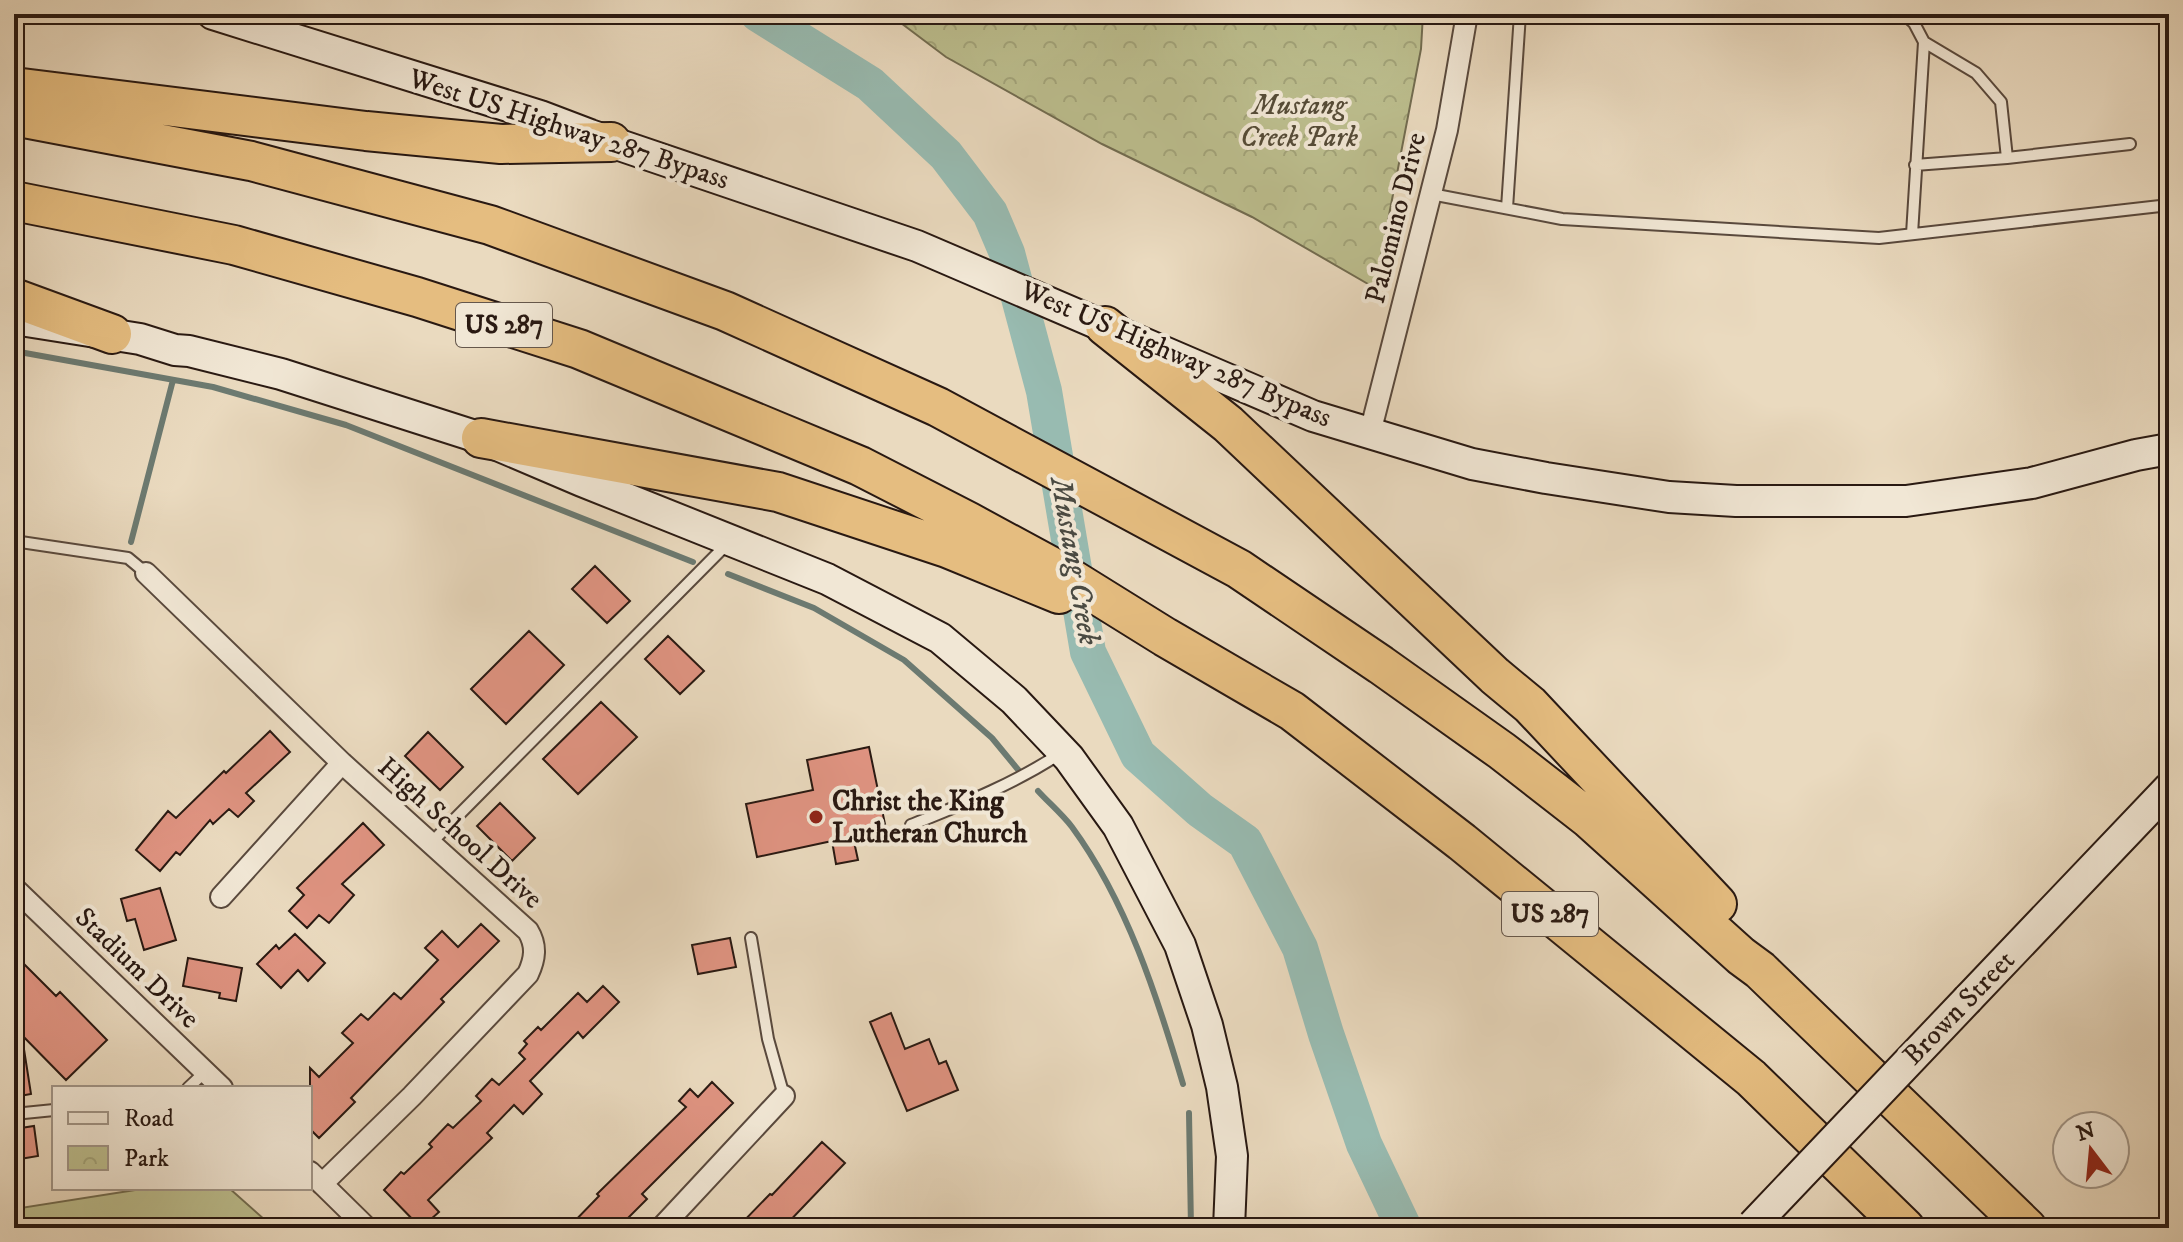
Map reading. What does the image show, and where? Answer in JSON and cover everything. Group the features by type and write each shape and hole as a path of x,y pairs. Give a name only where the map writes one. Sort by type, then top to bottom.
{"highway":[{"path":"14,87 501,144 611,142"},
{"path":"14,116 251,161 490,225 725,311 938,407 1239,569 1381,665 1588,818 1760,970 2027,1228"},
{"name":"US 287","path":"14,201 234,245 417,297 579,349 860,466 1054,568 1292,711 1462,842 1751,1078 1905,1228"},
{"path":"14,298 112,334"},
{"path":"1095,321 1228,424 1495,676 1530,705 1724,912 1760,970"},
{"path":"481,438 778,492 947,548 1165,637"}],"main road":[{"name":"West US Highway 287 Bypass","path":"213,14 540,116 917,246 1313,416 1472,464 1669,497 1751,501 1906,501 2032,483 2169,449"},
{"path":"14,319 140,339 281,374 481,438 827,579 940,638 1014,700 1062,752 1118,826 1180,945 1207,1025 1222,1087 1232,1156 1229,1228"},
{"name":"Brown Street","path":"1751,1226 2169,788"}],"street":[{"name":"Palomino Drive","path":"1370,433 1447,130 1467,14"},
{"name":"High School Drive","path":"146,573 342,763 528,931 532,938 535,958 528,974 412,1096 316,1178"},
{"path":"221,897 342,763"},
{"name":"Stadium Drive","path":"14,888 220,1086"},
{"path":"661,1228 784,1096"},
{"path":"316,1178 367,1228"}],"lane":[{"path":"1507,208 1520,14"},
{"path":"1904,14 1914,23 1924,42 1976,73 2001,102 2007,158"},
{"path":"1912,234 1924,42"},
{"path":"1915,165 2130,144"},
{"path":"1431,194 1562,219 1879,238 2169,205"},
{"path":"14,541 128,558 146,573"},
{"path":"430,844 731,541"},
{"path":"911,825 983,796 1033,771 1062,752"},
{"path":"751,938 768,1039 784,1096"},
{"path":"190,1086 205,1072"},
{"path":"14,1114 52,1110"}],"green space":[{"name":"Mustang Creek Park","path":"889,14 1423,14 1421,49 1375,288 1252,217 1102,144 946,57"},
{"path":"135,1190 231,1190 274,1228 14,1228 14,1209"}],"building":[{"path":"595,566 630,601 607,623 572,589"},
{"path":"529,631 564,665 506,724 471,689"},
{"path":"668,636 704,671 680,694 645,659"},
{"path":"601,702 637,737 578,794 543,759"},
{"path":"270,731 290,752 246,793 254,801 238,817 229,809 213,824 210,820 180,855 176,852 160,871 136,850 168,811 176,818"},
{"path":"428,732 463,767 440,790 405,756"},
{"name":"Christ the King Lutheran Church","path":"869,747 886,829 853,837 858,860 836,864 832,841 757,857 746,804 813,790 807,760"},
{"path":"500,803 535,838 512,861 477,826"},
{"path":"363,823 384,845 342,884 354,895 329,923 319,915 307,928 289,911 304,895 297,888"},
{"path":"160,888 176,940 144,950 135,919 127,921 121,899"},
{"path":"481,924 499,941 441,999 444,1002 351,1098 355,1102 319,1138 312,1131 310,1068 319,1077 353,1043 342,1033 361,1014 368,1020 394,993 401,999 438,960 425,948 442,931 458,947"},
{"path":"295,934 325,963 308,981 298,970 281,988 257,964 276,945 279,949"},
{"path":"730,938 736,967 698,974 692,945"},
{"path":"14,954 56,996 60,992 107,1040 66,1080 14,1027"},
{"path":"188,958 242,968 236,1001 219,998 220,993 183,986"},
{"path":"603,986 619,1002 583,1038 578,1032 530,1081 542,1094 523,1114 514,1105 487,1133 492,1138 428,1200 439,1212 421,1228 384,1190 432,1147 429,1144 448,1124 453,1128 481,1101 476,1096 492,1079 499,1085 525,1059 519,1053 527,1044 524,1041 538,1027 541,1030 578,993 587,1002"},
{"path":"891,1013 905,1049 929,1039 939,1064 946,1061 958,1090 907,1111 870,1022"},
{"path":"23,1043 31,1094 14,1097 14,1044"},
{"path":"712,1082 733,1103 642,1194 647,1199 618,1228 568,1228 599,1196 597,1194 686,1107 679,1101 690,1089 698,1097"},
{"path":"34,1126 38,1156 14,1160 14,1129"},
{"path":"822,1142 845,1163 783,1228 737,1228 772,1195"}],"waterway":[{"name":"Mustang Creek","path":"758,14 870,84 946,155 990,213 1007,253 1044,391 1088,652 1138,755 1200,810 1245,842 1300,948 1364,1144 1404,1228"},
{"path":"14,351 213,387 346,425 693,562"},
{"path":"131,542 173,380"},
{"path":"728,574 814,608 904,660 992,738 1020,772"},
{"path":"1038,791 1072,827 1109,886 1151,984 1183,1084"},
{"path":"1189,1113 1191,1228"}],"place":[{"name":"Christ the King Lutheran Church","path":"816,817"}]}
